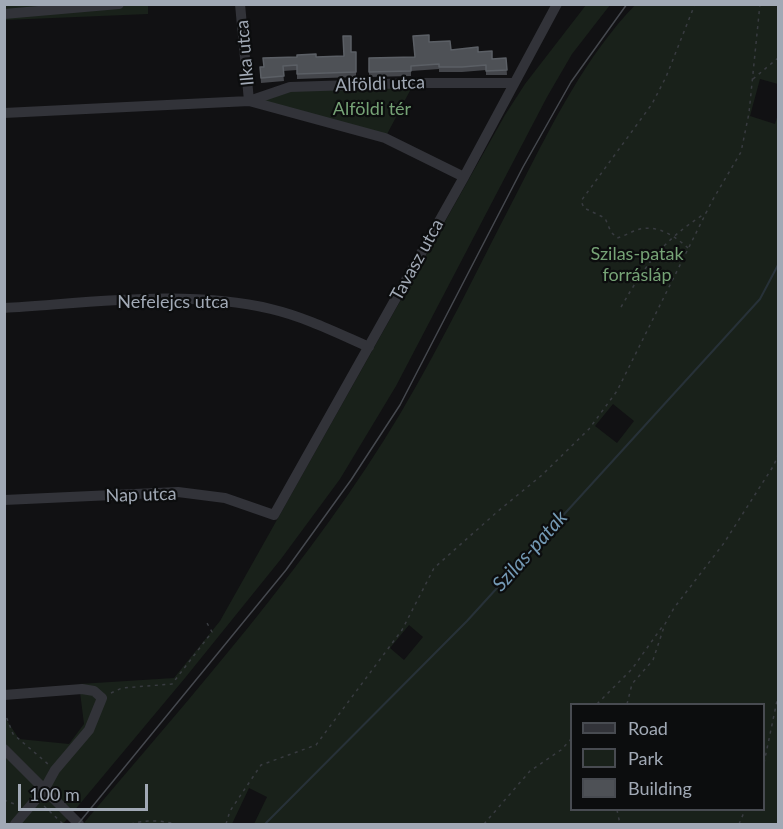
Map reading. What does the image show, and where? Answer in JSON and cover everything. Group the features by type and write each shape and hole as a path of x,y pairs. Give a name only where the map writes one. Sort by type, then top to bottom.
{"street":[{"path":"4,14 119,4"},
{"name":"Ilka utca","path":"240,4 249,101"},
{"name":"Tavasz utca","path":"274,514 464,177 557,4"},
{"name":"Alföldi utca","path":"4,113 249,101 290,87 514,83"},
{"name":"Alföldi utca","path":"249,101 385,138 464,177"},
{"name":"Nefelejcs utca","path":"4,308 183,298 244,304 290,314 369,346"},
{"name":"Nap utca","path":"4,500 178,492 225,498 274,514"},
{"path":"4,695 82,688 93,691 102,698 89,729 55,770 40,795 15,825"},
{"path":"4,749 40,795 77,822"}],"path":[{"path":"689,248 674,236 655,229 639,229 617,238 611,232 605,218 584,208 582,201 652,104 666,77 695,4"},
{"path":"226,825 230,811 261,765 316,746 402,630 434,568 542,475 589,429 617,391 706,213 741,153 749,114 760,4"},
{"path":"752,79 778,58"},
{"path":"621,307 653,256 674,236 706,213"},
{"path":"599,703 632,669 689,587 724,543 774,465 778,455"},
{"path":"102,698 122,688 172,684 212,632 207,624"},
{"path":"627,703 632,684 653,660 665,624"},
{"path":"765,758 778,696"},
{"path":"4,711 13,734 55,770"},
{"path":"484,825 530,771 561,750 570,740"},
{"path":"40,795 63,825"},
{"path":"4,800 30,808"},
{"path":"739,825 745,811"},
{"path":"131,825 138,822 167,822 175,825"}],"green space":[{"name":"Szilas-patak forrásláp","path":"636,4 778,5 778,84 760,79 750,116 775,124 778,114 778,824 254,824 267,797 249,788 232,824 83,824 250,625 329,522 366,468 432,358 558,114 601,46","holes":["613,404 634,421 617,443 595,426","409,625 423,637 404,660 390,648"]},
{"path":"4,5 148,5 148,14 5,20"},
{"path":"586,5 610,5 572,54 547,97 396,386 340,479 281,559 63,824 5,824 4,716 19,739 69,744 84,724 79,684 174,678 220,621 505,115 525,84"},
{"name":"Alföldi tér","path":"414,83 385,138 249,101 290,87"}],"building":[{"path":"429,35 429,42 450,41 451,50 478,47 478,52 492,51 492,59 506,58 507,70 486,71 486,65 439,67 439,64 411,66 411,71 369,72 369,58 415,57 413,36"},
{"path":"343,36 351,36 351,52 356,52 356,72 297,74 297,65 283,66 284,76 261,78 260,67 264,67 263,58 316,54 316,57 344,56"}],"waterway":[{"name":"Szilas-patak","path":"265,824 467,621 760,299 778,265"}],"tram line":[{"path":"78,824 286,570 351,480 400,405 523,167 571,82 627,4"}]}
